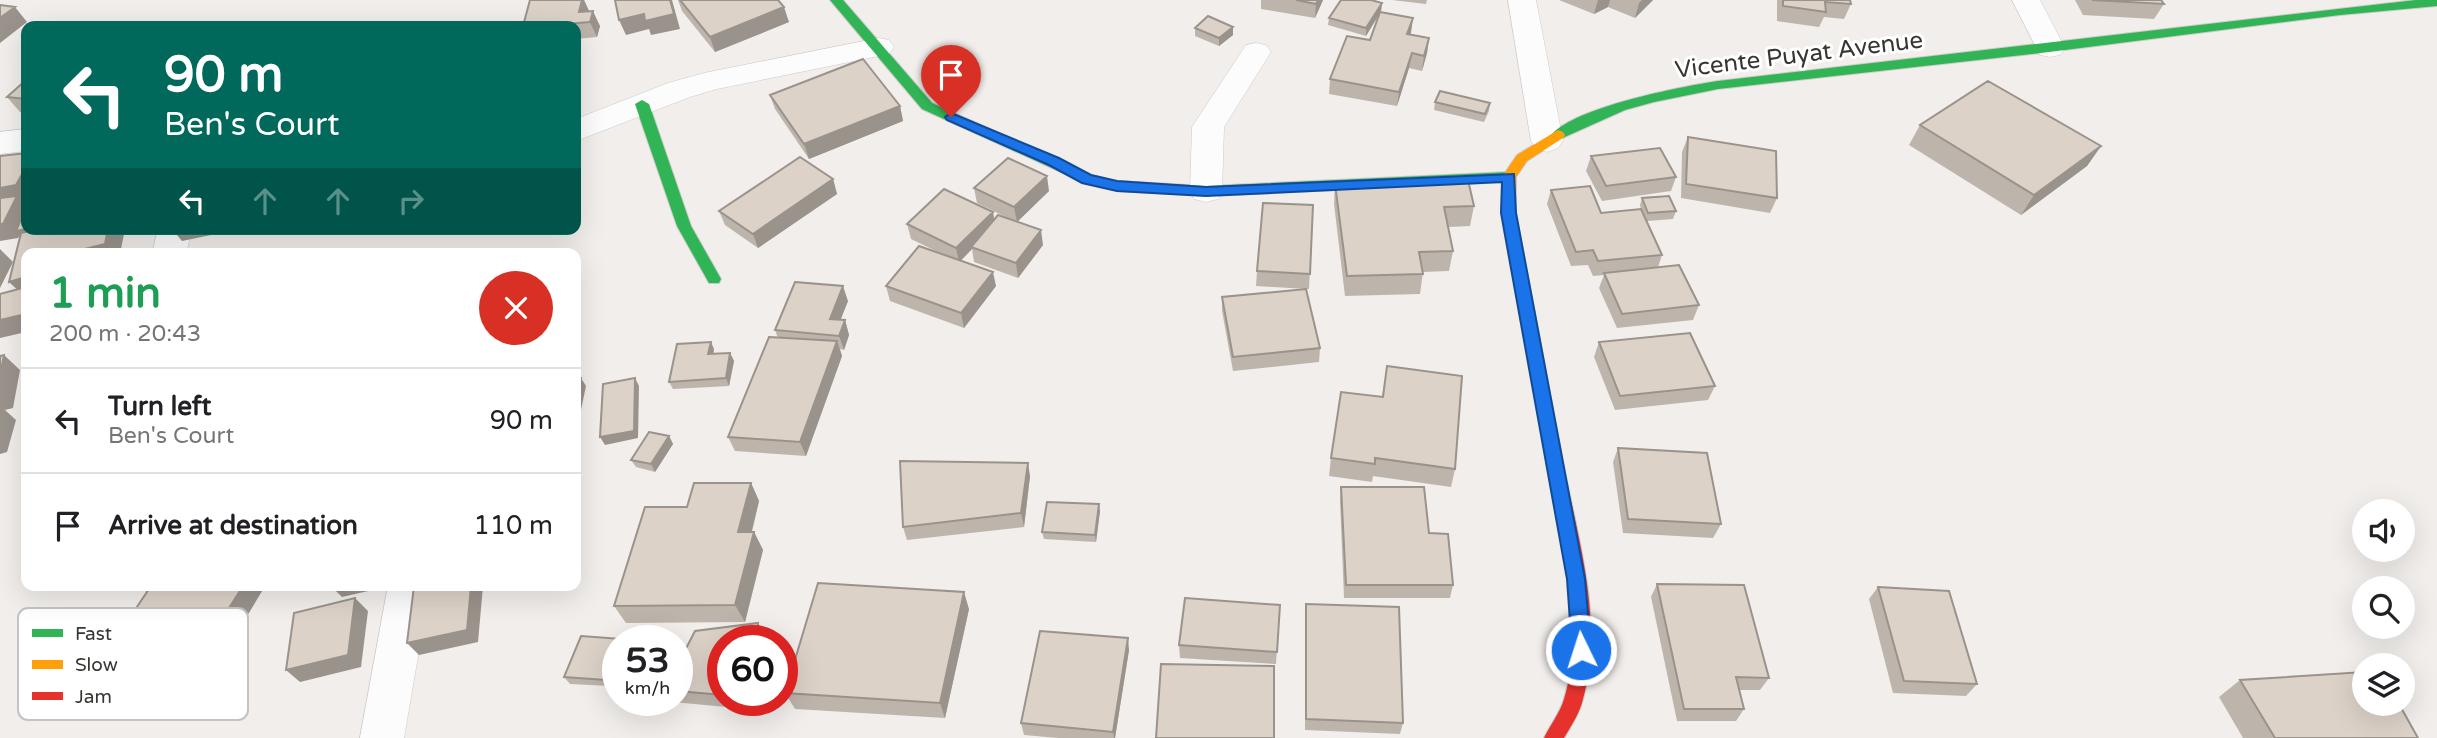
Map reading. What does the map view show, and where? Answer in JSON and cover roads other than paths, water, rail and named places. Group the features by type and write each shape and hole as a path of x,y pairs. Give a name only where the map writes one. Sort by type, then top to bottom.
{"main road":[{"path":"836,0 927,106 1087,179 1117,186 1206,191 1509,177 1509,213 1576,579 1581,650 1574,700 1554,738"},
{"name":"Vicente Puyat Avenue","path":"1509,177 1522,159 1546,141 1580,122 1637,101 1698,86 2050,48 2348,8 2437,2"},
{"path":"642,104 684,226 714,279"}],"street":[{"path":"1522,0 1546,141"},
{"path":"2026,0 2050,48"},
{"path":"581,129 642,104 715,80 879,47"},
{"path":"1206,191 1208,127 1256,52"},
{"path":"0,143 21,141"},
{"path":"382,738 408,591"}]}
